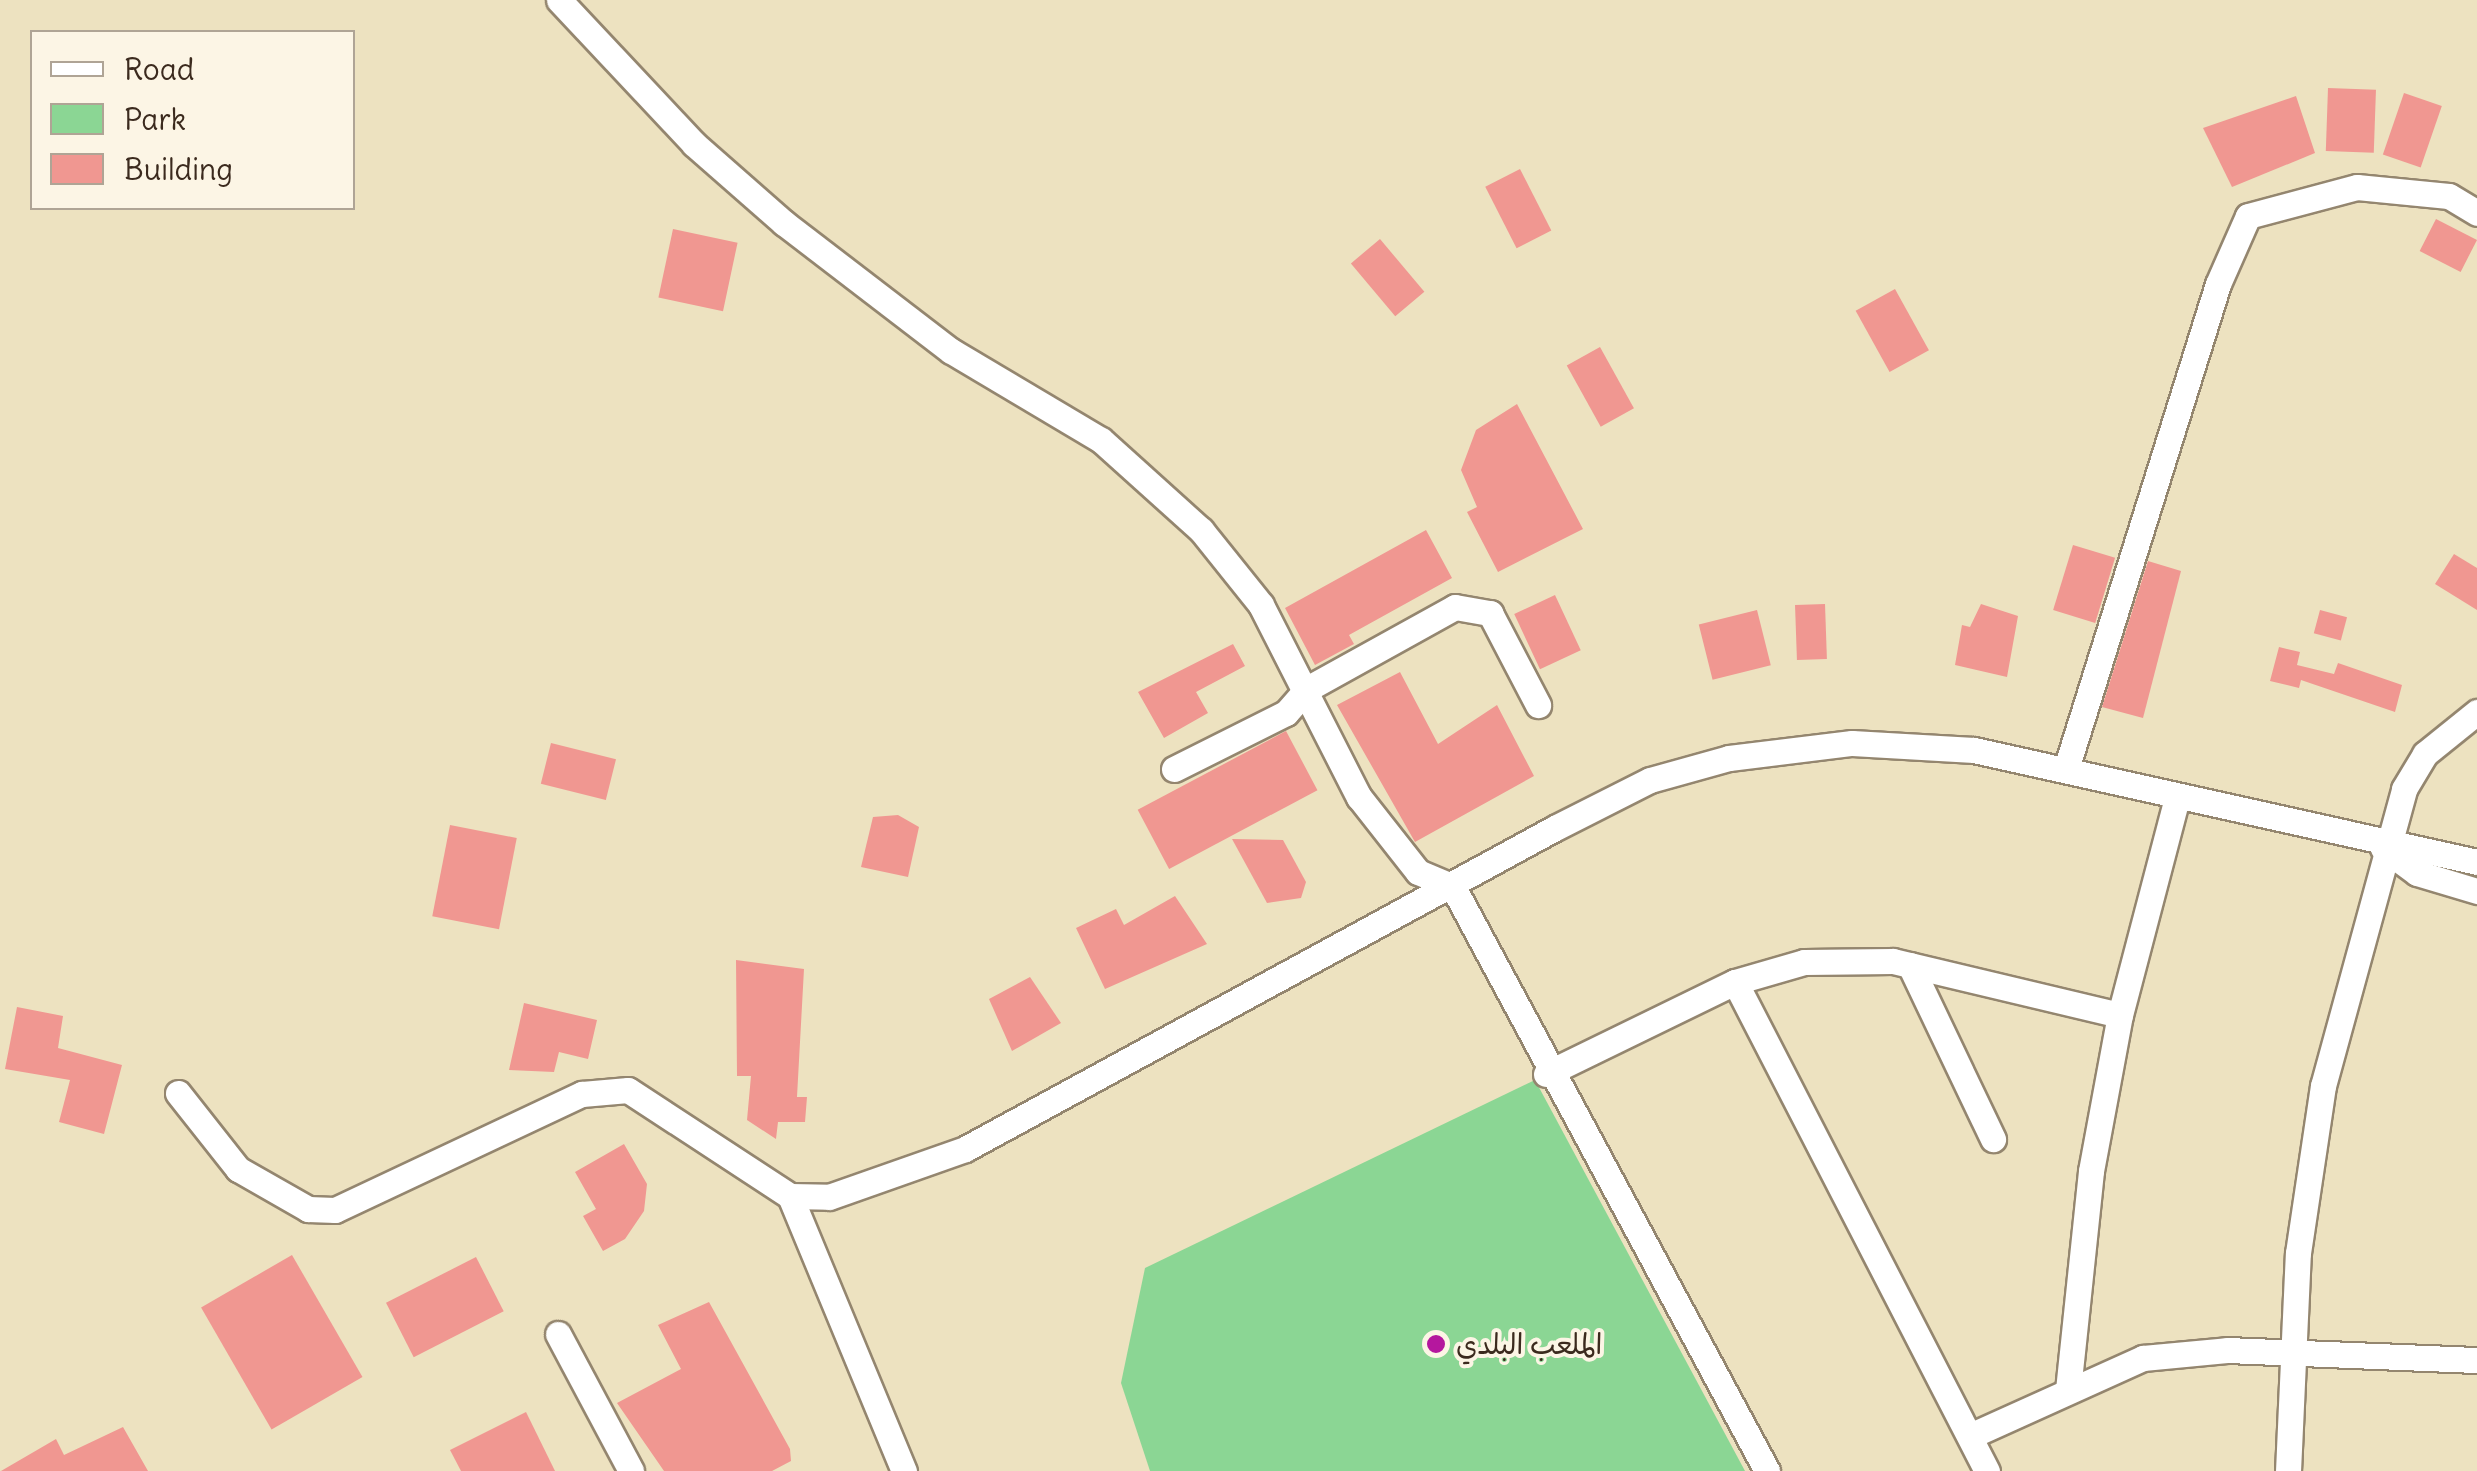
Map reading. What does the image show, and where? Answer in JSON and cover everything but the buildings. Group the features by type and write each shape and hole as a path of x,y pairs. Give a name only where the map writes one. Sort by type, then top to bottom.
{"street":[{"path":"559,0 694,144 867,290 1101,440 1160,488 1262,604 1359,798 1418,872 1453,887 1546,1074 1767,1471"},
{"path":"2066,769 2218,284 2248,216 2357,187 2449,196 2477,213"},
{"path":"1174,769 1286,713 1307,689 1455,607 1476,604 1490,612 1538,705"},
{"path":"2288,1471 2310,1141 2383,848 2424,754 2477,712"},
{"path":"178,1093 238,1169 308,1209 336,1210 607,1089 644,1099 790,1196 830,1196 965,1148 1650,780 1729,758 1893,743 2066,769 2383,848 2477,862"},
{"path":"2068,1390 2091,1171 2120,1015 2177,797"},
{"path":"2383,848 2417,874 2477,891"},
{"path":"1546,1074 1735,982 1804,962 1910,965 2120,1015"},
{"path":"1910,965 1994,1139"},
{"path":"1735,982 1987,1471"},
{"path":"790,1196 904,1471"},
{"path":"558,1334 631,1471"},
{"path":"1970,1436 2143,1358 2293,1352 2477,1360"}],"green space":[{"name":"الملعب البلدي","path":"1535,1080 1745,1471 1150,1471 1121,1383 1145,1268"}],"place":[{"name":"الملعب البلدي","path":"1436,1344"}]}
